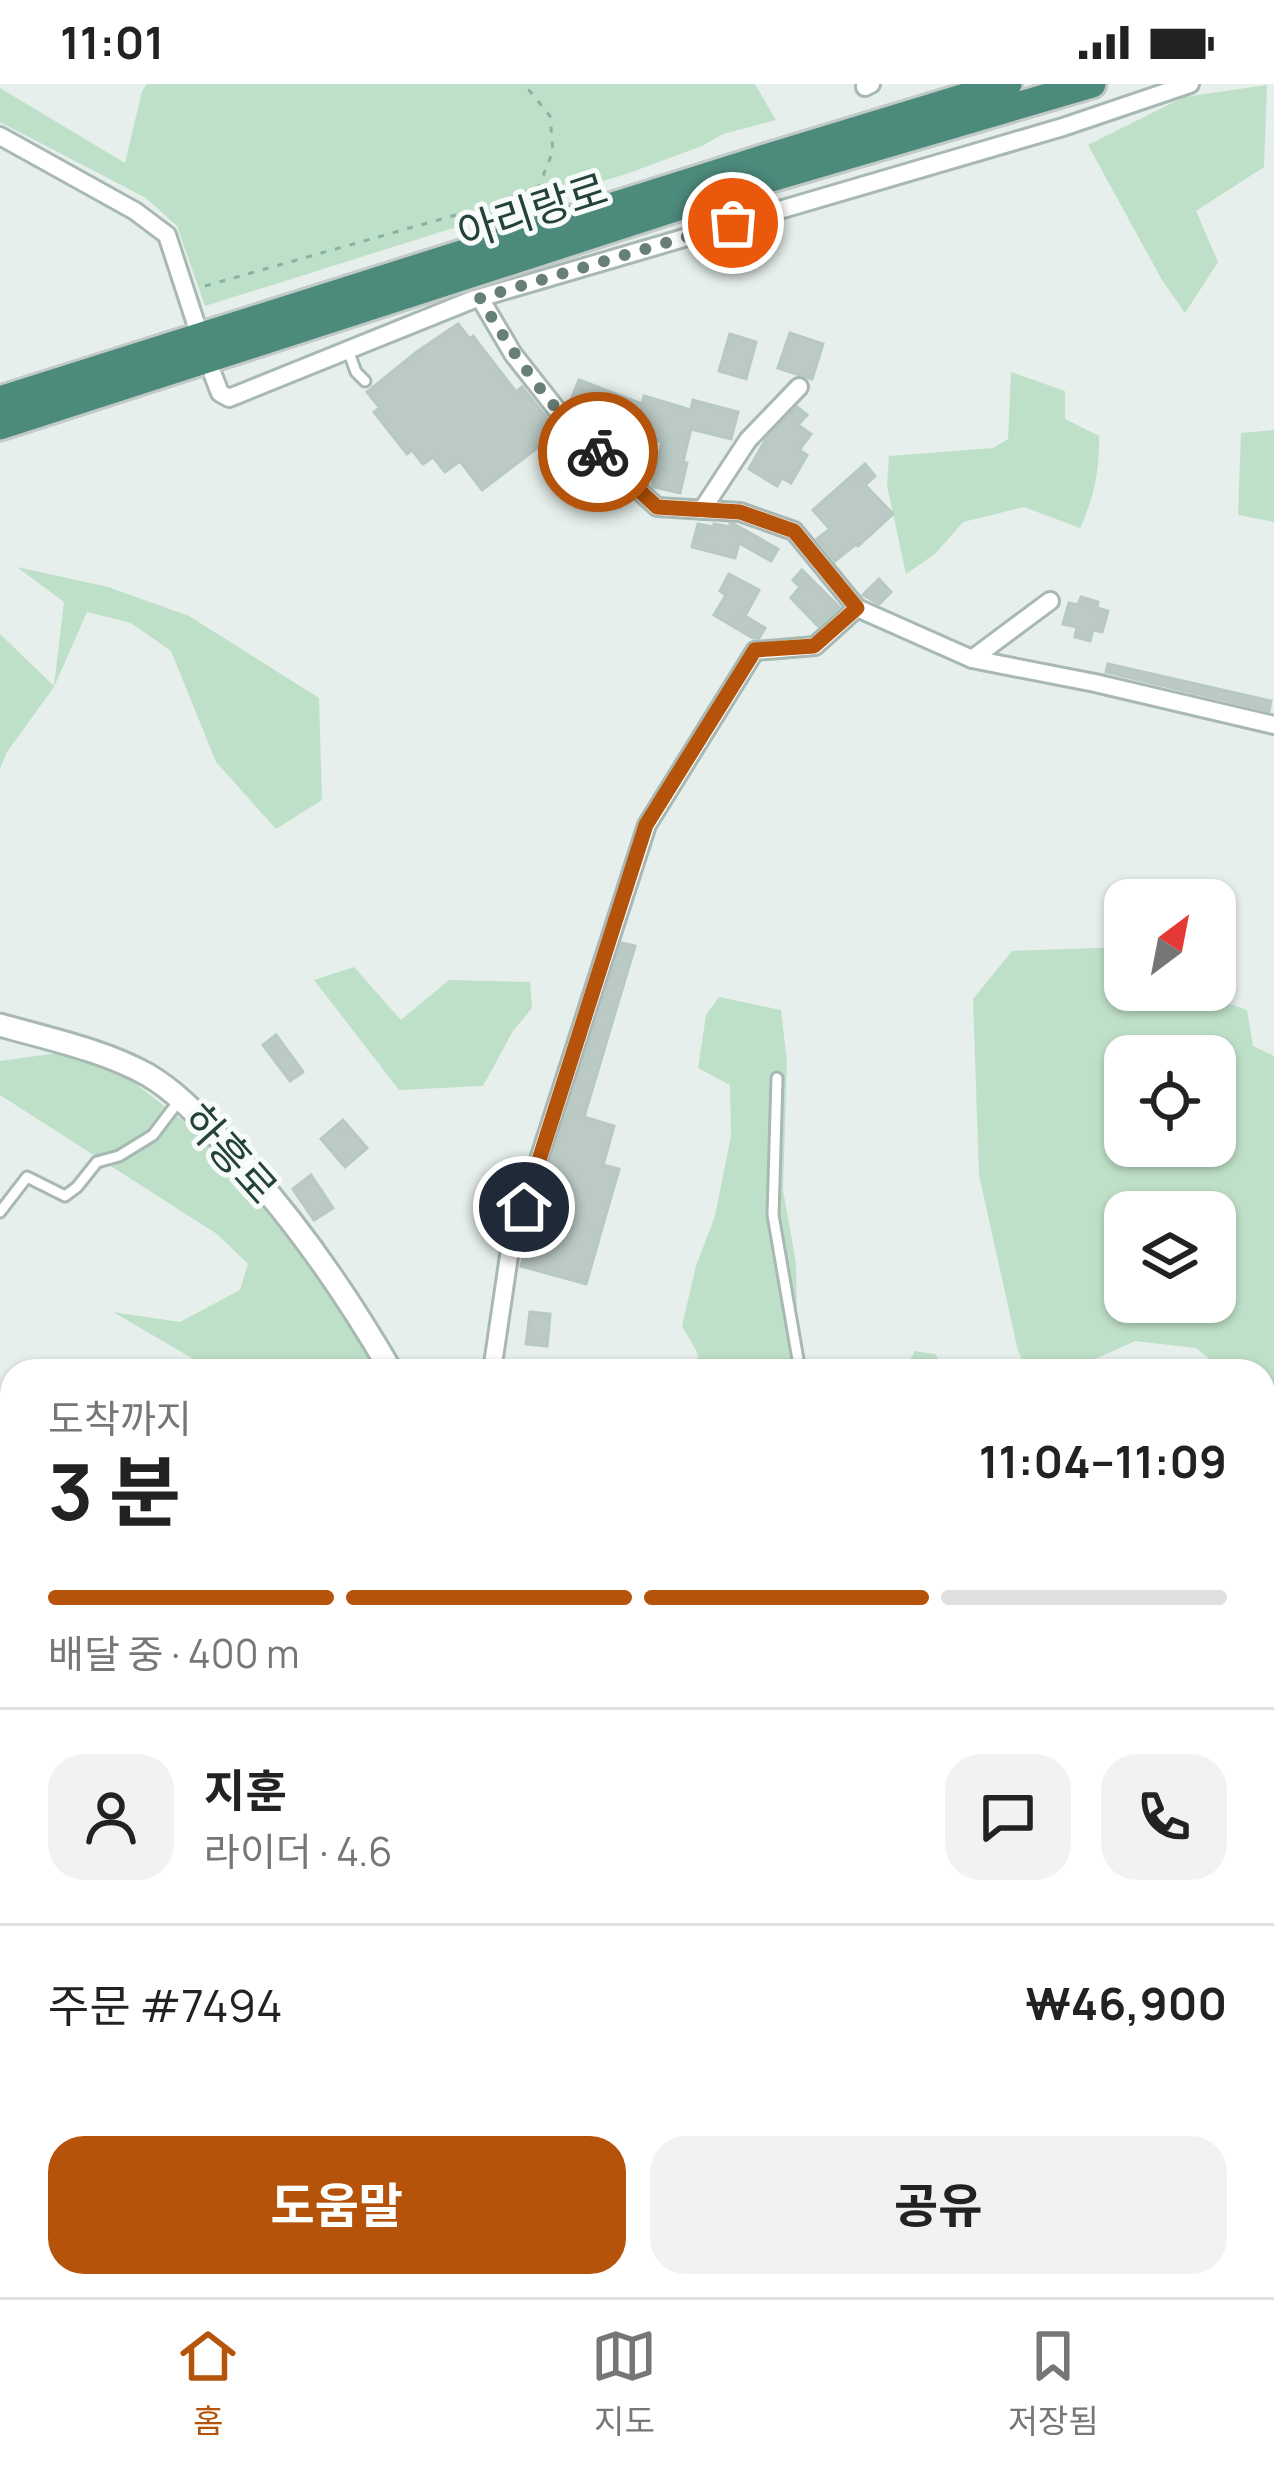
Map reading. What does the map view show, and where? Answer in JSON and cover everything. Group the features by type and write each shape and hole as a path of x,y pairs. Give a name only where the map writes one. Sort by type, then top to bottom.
{"highway":[{"name":"아리랑로","path":"0,400 1008,84"},
{"name":"아리랑로","path":"0,426 712,196 1092,84"}],"street":[{"path":"213,375 220,393 229,398 480,298 1063,127 1190,84"},
{"path":"0,136 135,211 166,235 198,330"},
{"path":"480,298 513,354 572,429 657,507 740,512 794,531 857,608 972,659 1274,725"},
{"path":"702,510 748,440 799,387"},
{"path":"972,659 1050,601"},
{"path":"494,1359 510,1249 646,825 755,650 814,646 857,608"},
{"name":"하흥로","path":"0,1025 98,1053 146,1074 182,1098 302,1234 384,1359"}],"lane":[{"path":"348,350 365,381"},
{"path":"777,1078 773,1216 798,1359"},
{"path":"0,1212 27,1177 65,1196 97,1162 119,1156 152,1135 182,1098"}],"path":[{"path":"186,291 491,205 539,186 553,151 550,116 524,84"}],"green space":[{"path":"147,84 755,84 776,120 723,134 629,173 205,306 177,226 146,198 0,122 0,88 125,163"},
{"path":"1267,85 1264,167 1196,211 1218,262 1185,313 1088,145 1184,97"},
{"path":"1011,372 1065,391 1065,419 1099,436 1095,483 1080,528 1024,507 963,522 935,554 906,574 887,486 889,456 993,448 1008,439"},
{"path":"1274,430 1274,522 1238,515 1241,433"},
{"path":"17,567 108,587 189,616 319,698 322,800 276,829 216,762 171,651 131,623 87,612 54,687 0,769 0,634 54,686 64,602"},
{"path":"1104,948 1104,1011 1236,1011 1236,1006 1247,1010 1253,1046 1274,1056 1274,1359 1209,1359 1196,1348 1135,1341 1095,1359 1022,1359 979,1175 973,999 1012,951"},
{"path":"354,967 401,1020 449,980 530,982 532,1008 513,1031 483,1086 399,1090 314,980"},
{"path":"719,997 781,1010 787,1062 783,1190 796,1263 798,1359 698,1359 682,1326 696,1266 715,1216 731,1136 730,1085 698,1068 706,1015"},
{"path":"58,1053 131,1080 192,1128 281,1221 388,1359 193,1359 113,1312 180,1322 240,1290 248,1264 217,1234 0,1095 0,1061"},
{"path":"915,1351 939,1359 910,1359"}],"building":[{"path":"458,324 470,339 473,336 516,392 522,387 558,432 482,490 460,461 445,472 433,457 423,464 412,450 407,454 374,412 380,408 367,392"},
{"path":"790,333 823,344 812,379 778,368"},
{"path":"730,334 756,342 746,379 719,371"},
{"path":"579,380 642,404 644,396 691,410 693,400 738,412 731,439 691,429 680,493 654,487 662,442 579,417 569,405"},
{"path":"797,407 807,415 798,425 811,434 799,450 807,455 791,483 782,478 777,486 749,469 766,439"},
{"path":"865,464 875,476 865,485 893,514 835,561 817,539 830,529 813,510"},
{"path":"698,524 734,524 778,549 771,561 739,543 735,558 692,547"},
{"path":"802,570 839,607 818,626 791,598 800,587 793,580"},
{"path":"729,574 759,590 745,616 765,628 759,638 714,615 726,595 720,591"},
{"path":"879,579 891,592 879,604 863,595"},
{"path":"1081,597 1108,611 1102,632 1093,630 1090,641 1075,637 1077,627 1063,624 1069,603 1078,605"},
{"path":"1108,664 1271,701 1269,711 1106,672"},
{"path":"622,943 635,946 584,1117 614,1126 603,1165 619,1169 586,1284 521,1266"},
{"path":"276,1035 303,1072 290,1081 263,1045"},
{"path":"343,1120 367,1148 345,1167 321,1139"},
{"path":"311,1175 333,1208 314,1220 293,1189"},
{"path":"530,1312 550,1314 547,1346 526,1344"}],"way so far":[{"path":"598,452 572,429 513,354 480,298 733,223"}],"route":[{"path":"524,1207 646,825 755,650 814,646 857,608 794,531 740,512 657,507 598,452"}]}
